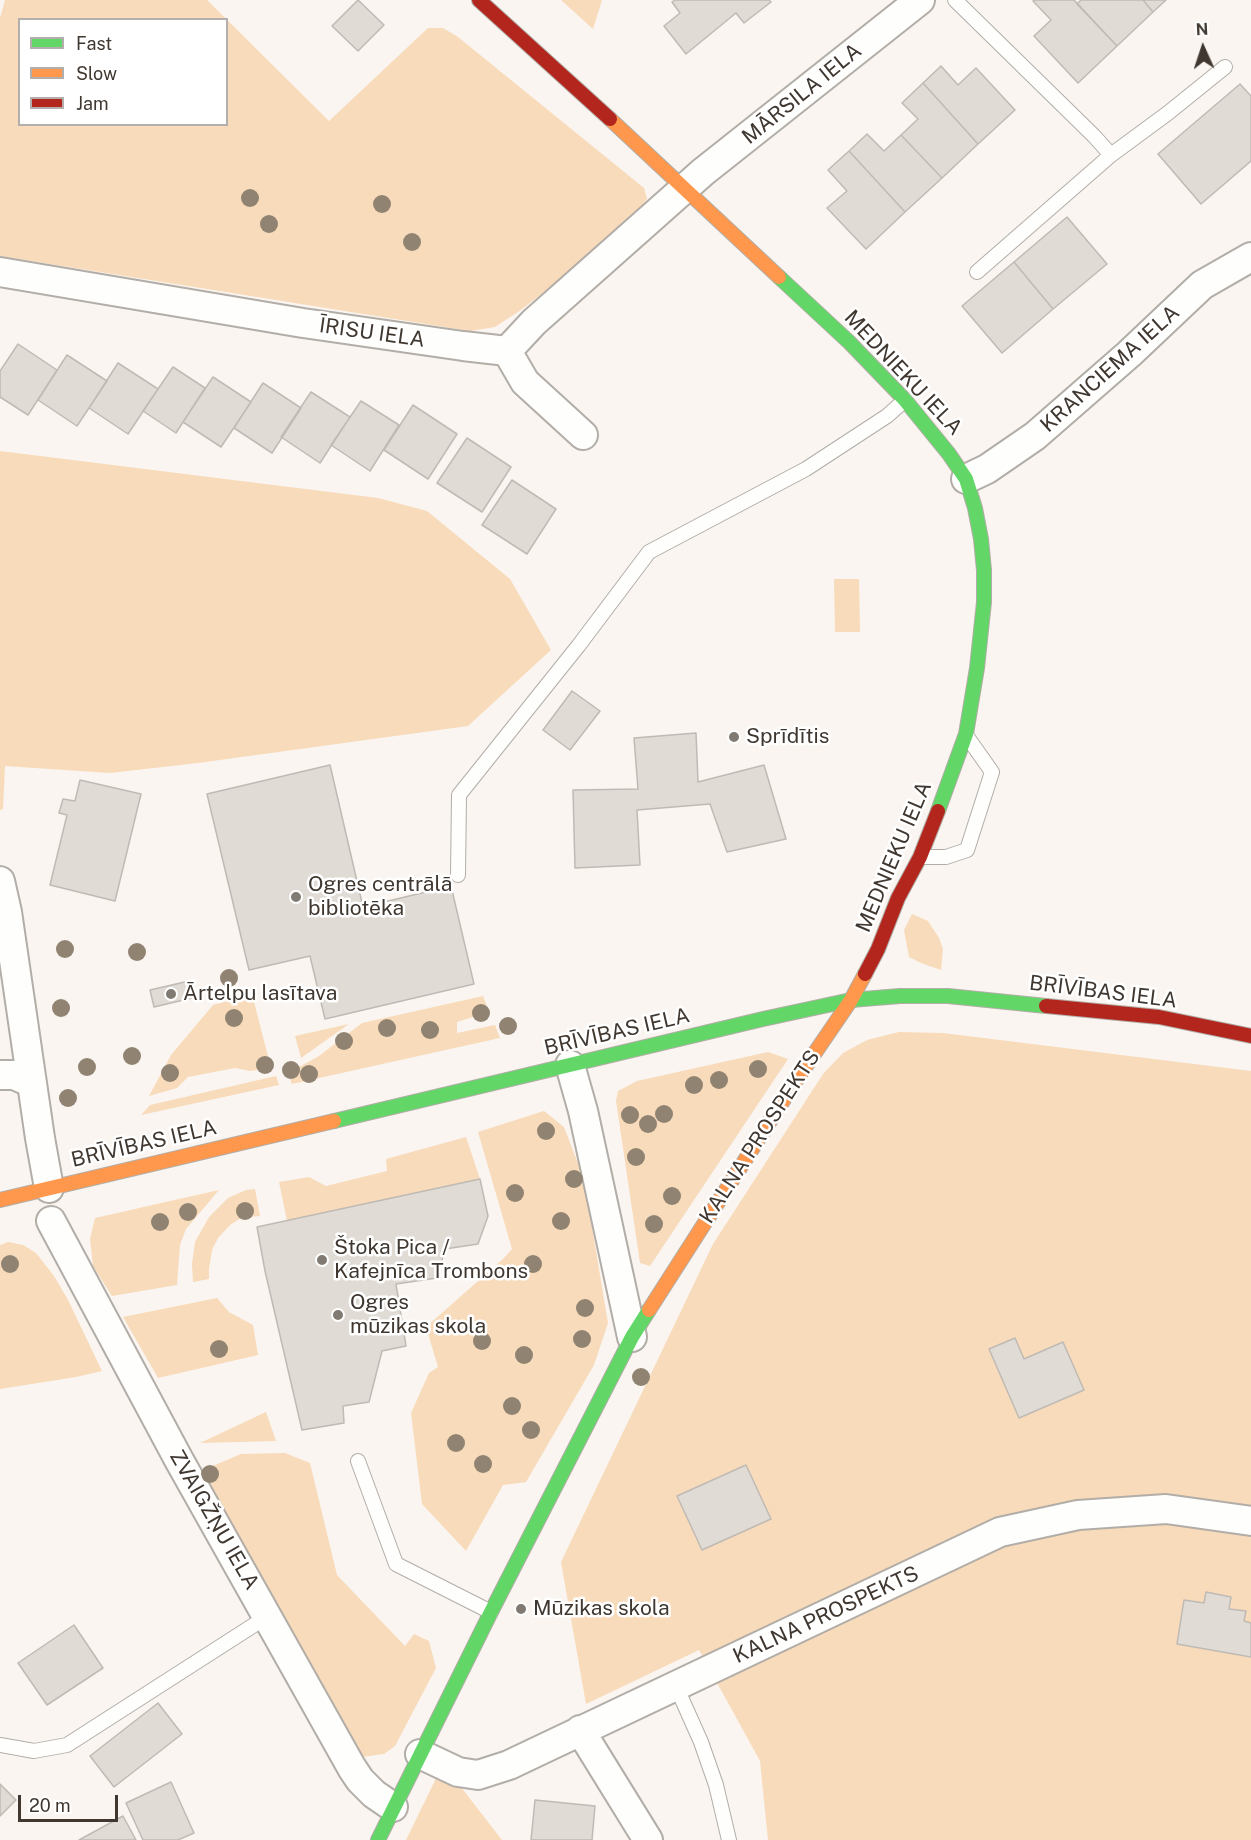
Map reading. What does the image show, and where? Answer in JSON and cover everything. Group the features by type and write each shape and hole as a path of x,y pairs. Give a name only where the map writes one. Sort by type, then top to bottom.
{"main road":[{"name":"MEDNIEKU IELA","path":"479,0 849,342 905,400 949,454 966,479 981,538 984,570 984,602 977,668 966,734 920,857 898,898 878,949 851,1000"},
{"name":"BRĪVĪBAS IELA","path":"0,1200 851,1000 900,996 948,996 1160,1017 1251,1036"},
{"name":"KALNA PROSPEKTS","path":"378,1840 491,1612 632,1337 796,1078 851,1000"}],"street":[{"name":"MĀRSILA IELA","path":"685,189 703,172 920,0"},
{"path":"583,435 525,382 507,351 534,322 685,189"},
{"name":"KRANCIEMA IELA","path":"966,479 987,469 1035,436 1129,354 1202,285 1251,257"},
{"name":"ĪRISU IELA","path":"0,272 303,323 507,351"},
{"path":"0,881 7,912 49,1188"},
{"path":"570,1065 583,1111 632,1337"},
{"path":"0,1075 14,1075 32,1083"},
{"name":"ZVAIGŽŅU IELA","path":"51,1221 179,1460 356,1774 374,1794 393,1807"},
{"name":"KALNA PROSPEKTS","path":"420,1754 458,1772 478,1775 509,1765 1000,1532 1078,1515 1166,1509 1251,1521"},
{"path":"580,1730 648,1840"}],"lane":[{"path":"955,0 1112,155"},
{"path":"977,272 1112,155 1225,67"},
{"path":"458,875 459,795 579,645 649,552 806,469 887,416 905,400"},
{"path":"920,857 946,857 967,850 992,772 966,734"},
{"path":"358,1461 396,1564 491,1612"},
{"path":"0,1745 34,1751 66,1745 268,1616"},
{"path":"676,1686 701,1742 716,1785 729,1840"}],"shaded area":[{"path":"5,0 207,0 225,18 18,18 18,126 228,126 228,21 329,121 428,28 443,28 458,37 644,188 647,199 637,211 548,289 518,312 495,327 470,331 0,256 0,18"},
{"path":"561,0 602,0 593,29"},
{"path":"0,451 378,498 427,511 510,579 551,650 468,726 110,773 5,766 3,809 0,810"},
{"path":"834,579 859,579 860,632 835,632"},
{"path":"912,914 928,921 939,938 943,949 941,970 909,957 904,930"},
{"path":"252,994 271,1068 250,1071 235,1068 188,1077 177,1088 149,1096 171,1055 213,1005"},
{"path":"483,996 489,1012 457,1022 457,1033 495,1025 500,1038 292,1084 288,1073 319,1056 362,1023"},
{"path":"349,1024 301,1058 295,1036"},
{"path":"899,1032 943,1033 1251,1071 1251,1840 768,1840 760,1761 699,1650 586,1704 561,1562 713,1244 823,1074 843,1053 867,1040"},
{"path":"768,1052 788,1059 650,1266 640,1263 616,1101 618,1091 637,1081"},
{"path":"276,1076 279,1085 141,1115 150,1105"},
{"path":"544,1111 564,1127 584,1179 608,1323 594,1365 526,1482 503,1485 466,1551 422,1504 411,1413 429,1373 438,1367 426,1327 512,1249 478,1132"},
{"path":"466,1137 480,1179 287,1221 279,1182 309,1177 326,1186 387,1171 386,1159"},
{"path":"255,1189 260,1216 241,1218 230,1225 218,1238 212,1250 209,1279 193,1282 192,1264 195,1242 209,1217 228,1198 246,1190"},
{"path":"219,1190 186,1229 180,1245 177,1285 112,1296 93,1266 90,1239 95,1218"},
{"path":"8,1242 23,1245 36,1253 54,1276 102,1371 0,1389 0,1245"},
{"path":"217,1298 229,1312 253,1325 258,1355 158,1378 123,1317"},
{"path":"266,1412 276,1441 200,1443"},
{"path":"285,1453 310,1463 337,1575 405,1646 414,1634 429,1641 436,1668 395,1746 384,1754 362,1757 201,1471 241,1454"},
{"path":"443,1764 502,1840 406,1840"}],"building":[{"path":"358,0 384,25 358,51 332,26"},
{"path":"675,0 769,0 771,2 744,23 736,13 686,54 664,26 680,13 672,2"},
{"path":"1074,0 1117,46 1078,83 1034,36 1051,20 1033,1"},
{"path":"1081,0 1143,0 1153,12 1117,46 1077,4"},
{"path":"1143,0 1166,0 1153,12"},
{"path":"941,66 958,85 976,68 1015,110 978,144 923,83"},
{"path":"923,83 978,144 942,178 901,135 918,119 902,103"},
{"path":"1240,84 1251,96 1251,161 1201,204 1158,154"},
{"path":"867,134 884,151 901,135 942,178 905,212 849,151"},
{"path":"849,151 905,212 866,249 827,208 847,191 828,170"},
{"path":"1067,217 1107,264 1053,309 1014,262"},
{"path":"1014,262 1053,309 1002,353 962,306"},
{"path":"18,344 57,370 28,415 0,397 0,371"},
{"path":"67,355 107,381 77,426 38,400"},
{"path":"118,363 158,389 128,434 89,408"},
{"path":"173,367 205,388 176,433 143,411"},
{"path":"213,377 251,402 221,447 183,422"},
{"path":"263,383 301,408 272,453 234,428"},
{"path":"311,392 350,417 320,463 281,437"},
{"path":"361,401 399,425 370,471 331,445"},
{"path":"413,405 457,434 428,479 384,450"},
{"path":"467,438 511,467 482,512 437,483"},
{"path":"512,480 556,509 527,554 482,525"},
{"path":"572,691 600,711 570,750 543,730"},
{"path":"696,733 698,782 764,765 786,839 727,852 710,804 637,810 640,865 575,868 573,790 638,789 634,738"},
{"name":"Ogres centrālā bibliotēka","path":"330,765 363,907 451,886 474,984 325,1019 310,956 249,970 207,794"},
{"path":"80,780 141,794 115,901 50,885 67,815 59,813 63,799 75,801"},
{"name":"Ārtelpu lasītava","path":"189,981 192,998 154,1007 150,990"},
{"name":"Ogres mūzikas skola","path":"480,1179 488,1216 478,1244 445,1249 437,1278 396,1284 406,1346 382,1351 369,1402 343,1406 344,1423 302,1430 257,1227"},
{"path":"1015,1338 1024,1359 1063,1342 1084,1390 1019,1418 989,1349"},
{"path":"746,1465 771,1519 702,1550 677,1496"},
{"path":"1206,1592 1231,1597 1229,1609 1246,1611 1244,1621 1251,1623 1251,1657 1177,1644 1184,1600 1204,1603"},
{"path":"74,1625 103,1668 47,1705 18,1663"},
{"path":"158,1703 182,1734 114,1787 90,1756"},
{"path":"171,1782 194,1833 178,1840 143,1840 126,1803"},
{"path":"0,1784 16,1800 0,1816"},
{"path":"535,1800 595,1806 592,1840 531,1840"},
{"path":"123,1816 136,1840 79,1840"}],"traffic: fast":[{"path":"779,277 849,342 905,400 949,454 966,479 975,508 984,570 984,602 977,668 966,734 938,811"},
{"path":"334,1121 851,1000 900,996 948,996 1046,1006"},
{"path":"378,1840 491,1612 632,1337 649,1310"}],"traffic: slow":[{"path":"610,119 779,277"},
{"path":"649,1310 797,1079 851,1000 865,974"},
{"path":"0,1200 334,1121"}],"traffic: jam":[{"path":"479,0 610,119"},
{"path":"865,974 878,949 898,898 920,857 938,811"},
{"path":"1046,1006 1159,1017 1251,1036"}],"place":[{"name":"Sprīdītis","path":"734,737"},
{"name":"Ogres centrālā bibliotēka","path":"296,897"},
{"name":"Ārtelpu lasītava","path":"171,994"},
{"name":"Štoka Pica / Kafejnīca Trombons","path":"322,1260"},
{"name":"Ogres mūzikas skola","path":"338,1315"},
{"name":"Mūzikas skola","path":"521,1609"}]}
